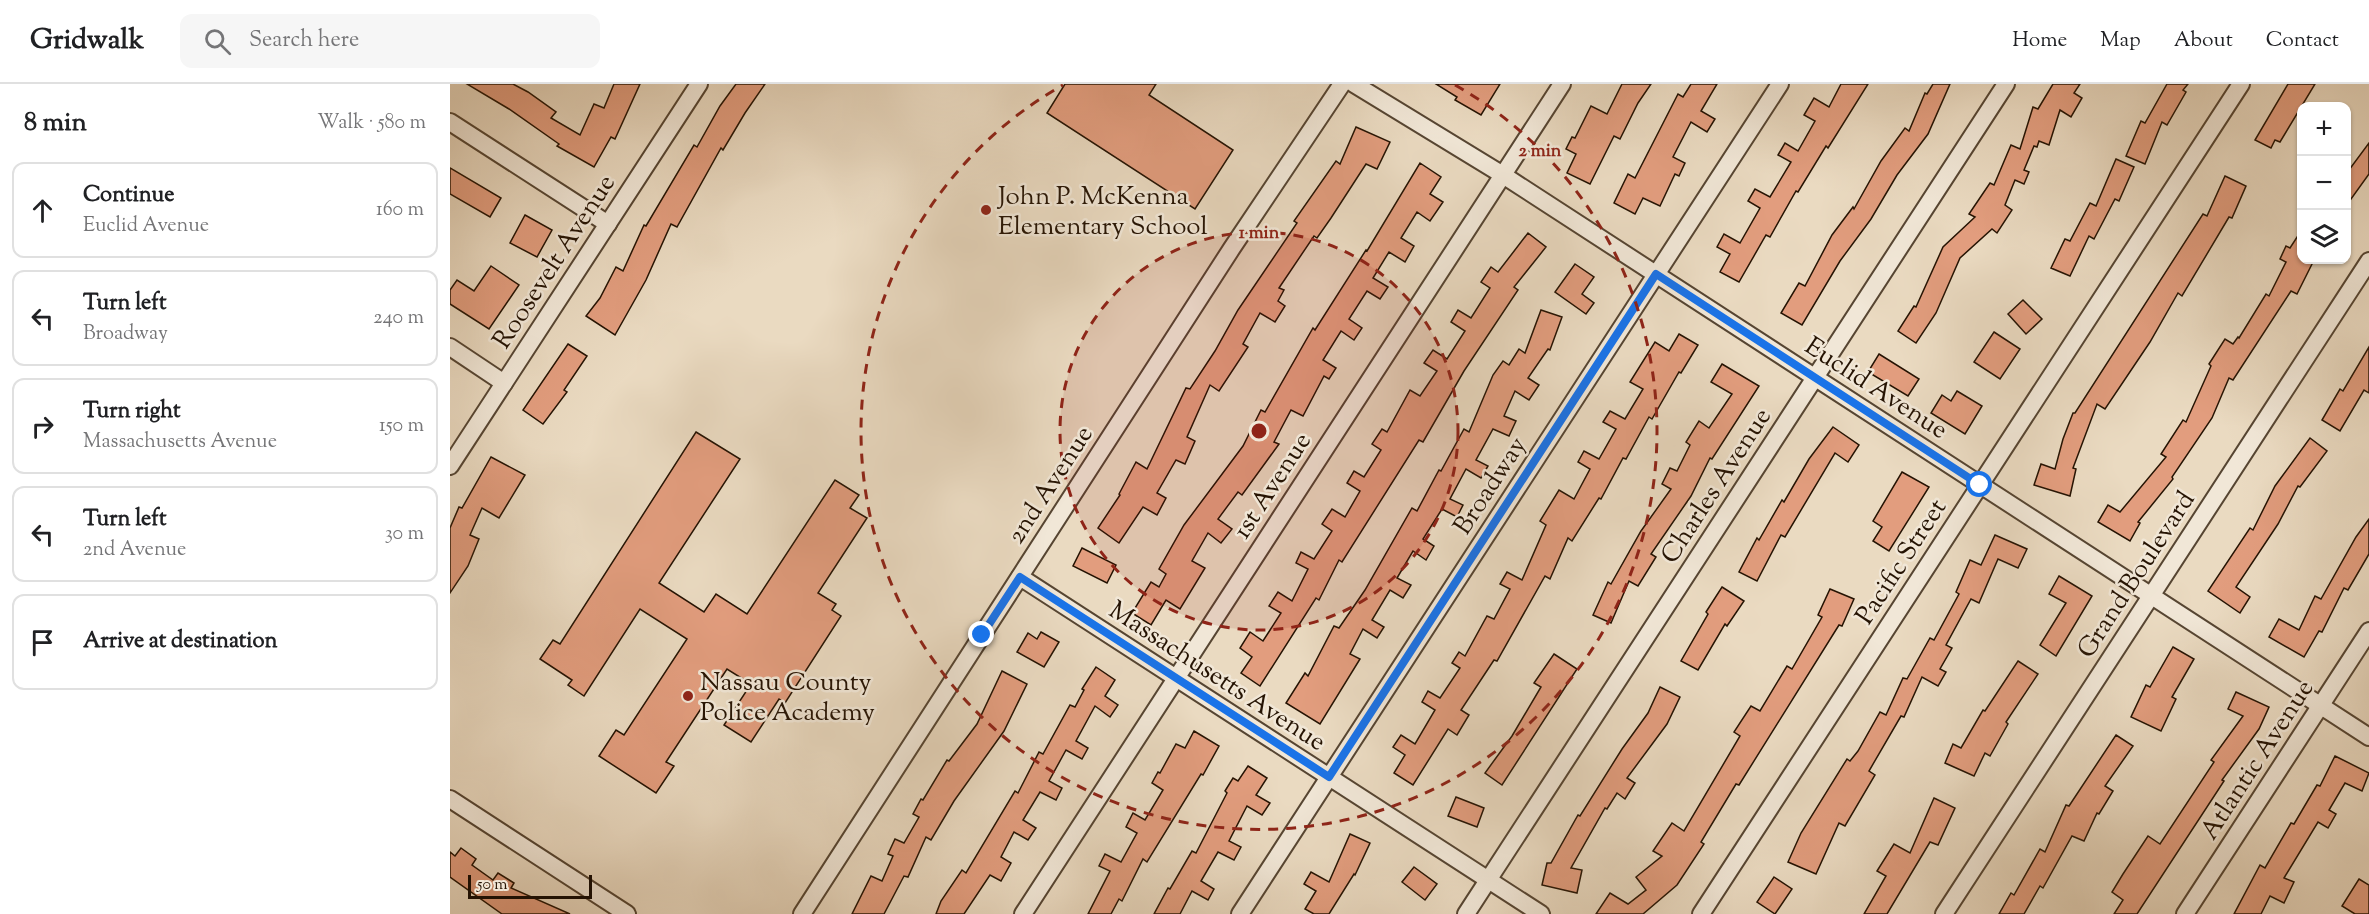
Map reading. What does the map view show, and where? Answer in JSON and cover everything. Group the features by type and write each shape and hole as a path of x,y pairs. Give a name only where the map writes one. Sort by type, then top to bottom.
{"street":[{"name":"Roosevelt Avenue","path":"450,466 699,84"},
{"name":"2nd Avenue","path":"802,914 1232,248 1342,84"},
{"name":"Euclid Avenue","path":"1354,84 1656,274 2369,737"},
{"name":"1st Avenue","path":"1023,914 1562,84"},
{"name":"Broadway","path":"1240,914 1780,84"},
{"name":"Charles Avenue","path":"1466,914 2006,84"},
{"name":"Pacific Street","path":"1701,914 2241,84"},
{"path":"450,122 608,224"},
{"name":"Grand Boulevard","path":"1944,914 2369,261"},
{"path":"450,347 504,383"},
{"name":"Massachusetts Avenue","path":"1020,577 1541,914"},
{"name":"Atlantic Avenue","path":"2185,914 2369,631"},
{"path":"450,799 627,914"}],"building":[{"path":"467,84 513,84 556,112 551,118 580,135 594,104 604,108 614,84 640,84 615,139 611,137 594,167 557,146 559,144 509,109"},
{"path":"736,84 765,84 723,150 721,148 677,227 671,224 646,280 615,335 586,316 600,298 616,267 623,271 644,225 646,226 694,145 697,147 720,106"},
{"path":"1065,84 1156,84 1149,95 1233,150 1195,209 1047,113"},
{"path":"1436,84 1500,84 1481,115 1455,100 1457,97"},
{"path":"1622,84 1651,84 1638,103 1620,139 1614,136 1590,184 1567,173 1576,154 1566,149 1572,137 1575,138 1591,106 1607,114"},
{"path":"1691,84 1717,84 1701,111 1715,119 1707,132 1691,122 1673,157 1685,163 1679,176 1675,174 1660,206 1643,198 1635,214 1614,203 1628,174 1635,178 1678,94 1683,97"},
{"path":"1841,84 1868,84 1828,148 1826,146 1798,192 1796,191 1770,237 1766,235 1739,282 1720,272 1730,254 1717,247 1724,234 1740,243 1760,208 1748,201 1755,189 1770,197 1791,162 1778,155 1785,143 1798,151 1815,121 1804,115 1814,98 1829,107"},
{"path":"1933,84 1950,84 1928,134 1897,175 1871,219 1840,261 1802,325 1781,313 1799,283 1805,286 1832,235 1853,207 1854,209 1881,161 1905,128 1909,131 1925,93 1927,94"},
{"path":"2053,84 2080,84 2074,93 2082,98 2071,117 2060,110 2049,145 2039,141 2037,147 2034,146 2024,170 2029,172 2024,184 2015,180 2005,205 2012,210 1997,233 1992,229 1960,258 1936,313 1916,343 1898,331 1914,306 1916,307 1943,247 1975,217 1969,214 1990,183 1994,185 2011,145 2020,149 2033,107 2038,109"},
{"path":"2167,84 2188,84 2183,90 2186,92 2167,125 2162,122 2145,164 2126,156 2141,121 2145,123"},
{"path":"2288,84 2315,84 2304,102 2297,102 2297,114 2280,142 2275,140 2271,148 2255,140"},
{"path":"1356,127 1390,142 1377,169 1366,164 1317,238 1314,236 1279,288 1284,290 1278,301 1285,306 1275,322 1260,313 1243,344 1248,347 1219,391 1210,385 1187,437 1195,441 1185,464 1176,460 1157,493 1166,498 1157,515 1143,507 1119,543 1098,528 1120,495 1136,462 1147,469 1186,388 1190,389 1215,351 1238,310 1297,223 1294,221 1336,161 1340,164"},
{"path":"2369,143 2369,174 2351,199 2351,167"},
{"path":"2116,159 2134,167 2119,201 2115,199 2094,239 2089,236 2070,276 2051,268 2065,239 2070,241 2090,203 2096,206"},
{"path":"1420,163 1441,177 1430,194 1443,202 1430,221 1417,212 1401,238 1414,246 1405,262 1389,252 1373,278 1388,287 1380,299 1367,291 1349,319 1362,328 1354,340 1341,331 1323,360 1336,368 1329,379 1324,376 1303,416 1291,410 1274,442 1279,444 1242,495 1238,492 1218,519 1232,529 1221,543 1208,533 1192,561 1205,568 1180,609 1166,600 1151,625 1132,613 1151,582 1159,587 1166,574 1159,569 1184,525 1243,446 1261,410 1265,412 1313,328 1315,330 1367,251"},
{"path":"450,168 501,198 490,217 450,194"},
{"path":"2225,176 2246,186 2232,218 2229,217 2182,296 2178,293 2150,342 2105,409 2097,404 2073,468 2076,469 2070,496 2034,485 2041,464 2055,469 2073,413 2203,214 2207,216"},
{"path":"525,215 552,230 537,257 510,243"},
{"path":"1528,233 1546,247 1514,287 1518,290 1464,371 1423,442 1419,440 1342,562 1339,560 1319,600 1316,598 1260,686 1241,673 1252,657 1240,648 1250,632 1263,641 1281,613 1269,606 1278,592 1292,601 1308,569 1296,563 1301,552 1314,559 1332,531 1322,524 1332,509 1345,517 1360,491 1347,483 1354,471 1364,477 1381,450 1372,444 1382,429 1387,432 1410,390 1420,396 1437,371 1424,363 1433,350 1447,359 1465,331 1451,322 1458,310 1471,318 1490,288 1481,282 1491,267 1498,272"},
{"path":"2297,237 2297,264 2312,264 2297,294 2291,291 2233,380 2229,378 2212,418 2172,477 2173,479 2138,522 2140,523 2130,541 2098,522 2108,505 2120,512 2166,457 2161,454 2183,420 2186,422 2211,366 2209,364 2225,339 2233,344 2239,338 2266,294 2269,296 2286,262 2280,259 2286,246 2290,248"},
{"path":"1575,264 1594,277 1582,294 1594,303 1586,314 1555,292"},
{"path":"491,266 519,285 489,329 450,304 450,290 457,280 474,291"},
{"path":"2023,300 2042,319 2026,334 2008,314"},
{"path":"1541,310 1562,317 1550,350 1548,349 1528,378 1539,385 1529,400 1515,391 1504,416 1516,421 1509,436 1493,429 1476,460 1488,466 1481,478 1466,469 1450,499 1463,505 1457,517 1442,509 1423,539 1434,546 1426,560 1413,551 1397,578 1411,585 1403,598 1390,590 1372,620 1384,627 1377,638 1363,629 1350,654 1360,659 1320,724 1286,703 1305,673 1308,676 1334,626 1339,628 1365,590 1412,508 1417,511 1464,429 1469,432 1493,375 1503,361 1509,365 1519,349 1525,353"},
{"path":"1994,332 2020,349 2000,379 1974,362"},
{"path":"1679,334 1698,345 1681,373 1679,372 1652,419 1649,417 1626,459 1623,458 1601,499 1599,498 1572,541 1568,538 1550,579 1545,576 1497,661 1494,660 1461,710 1469,715 1457,735 1448,729 1413,785 1394,773 1405,755 1393,747 1401,735 1415,744 1435,710 1422,702 1428,691 1440,698 1460,668 1452,663 1459,652 1465,656 1487,616 1494,619 1510,589 1500,584 1507,572 1522,580 1546,525 1540,521 1559,490 1574,499 1590,469 1578,462 1584,451 1599,459 1616,429 1603,422 1610,411 1625,419 1643,389 1630,382 1655,342 1669,351"},
{"path":"568,344 587,356 564,390 567,392 543,424 523,410"},
{"path":"2369,347 2369,393 2364,390 2340,431 2322,420 2340,389 2343,391"},
{"path":"1879,354 1919,379 1908,396 1868,372"},
{"path":"1722,364 1759,386 1712,459 1710,458 1691,496 1651,554 1656,557 1638,586 1629,581 1611,623 1593,615 1608,582 1611,584 1641,531 1671,489 1662,484 1670,468 1677,471 1690,445 1686,442 1699,421 1709,428 1732,394 1711,382"},
{"path":"1957,391 1982,406 1965,434 1931,413 1942,395 1951,401"},
{"path":"1833,427 1859,445 1848,462 1835,453 1785,537 1781,535 1757,581 1739,572 1757,538 1759,540 1782,500 1784,502 1809,459"},
{"name":"Nassau County Police Academy","path":"696,432 740,459 659,583 704,612 716,594 747,614 835,480 859,495 850,508 867,518 818,593 836,604 832,610 841,616 785,703 779,699 751,742 724,725 751,684 727,669 666,762 674,766 656,793 599,756 616,730 624,735 687,639 640,609 584,696 568,685 572,680 540,659 553,640 560,644"},
{"path":"2310,438 2327,451 2300,487 2298,486 2278,524 2236,587 2250,597 2240,613 2208,591 2250,528 2253,530 2275,486"},
{"path":"491,457 525,475 499,518 482,508 470,535 479,539 468,566 450,593 450,528 459,507 462,508"},
{"path":"1902,472 1929,487 1889,551 1873,541 1882,527 1873,521"},
{"path":"2369,519 2369,554 2348,590 2344,588 2322,632 2319,631 2304,657 2269,637 2279,619 2299,630 2315,596 2321,599 2356,537"},
{"path":"1995,535 2027,549 2018,568 1998,559 1979,603 1971,599 1946,645 1952,648 1940,669 1946,672 1938,686 1922,677 1904,717 1901,716 1869,771 1875,775 1845,826 1839,823 1816,874 1788,862 1801,833 1847,759 1850,761 1858,751 1880,712 1886,715 1903,678 1907,679 1930,638 1934,640 1959,594 1956,592 1970,560 1981,565"},
{"path":"1082,548 1116,565 1107,583 1073,566"},
{"path":"2059,576 2092,596 2056,656 2040,645 2066,603 2049,594"},
{"path":"1722,587 1744,601 1727,626 1725,624 1698,670 1681,661 1708,614 1706,612"},
{"path":"1830,589 1854,599 1842,626 1839,625 1739,785 1736,784 1701,842 1704,844 1677,885 1643,914 1596,914 1610,893 1628,904 1646,890 1636,877 1662,856 1653,851 1672,823 1684,831 1740,736 1734,732 1751,706 1760,711 1787,666 1792,669 1822,617 1818,615"},
{"path":"1041,632 1059,642 1044,667 1017,652 1028,633 1037,639"},
{"path":"2173,647 2194,659 2172,697 2176,699 2161,731 2131,717 2146,685 2150,687"},
{"path":"1554,654 1577,669 1502,785 1485,773 1512,736 1541,687 1534,683"},
{"path":"2018,661 2038,674 2006,722 2008,724 1990,756 1985,753 1974,776 1945,763 1953,744 1961,748 1983,710 1985,711"},
{"path":"1096,667 1115,680 1105,696 1118,705 1110,717 1095,706 1076,741 1088,748 1082,759 1066,750 1049,781 1062,788 1056,800 1040,792 1023,820 1036,828 1028,840 1014,832 1001,857 1011,863 1001,881 990,875 964,914 936,914 941,901 962,870 966,873 1015,791 1018,793 1039,752 1043,754 1070,705 1075,707 1084,690 1082,689"},
{"path":"1002,671 1027,684 1004,731 954,801 931,840 926,837 908,877 904,876 884,914 852,914 871,876 882,881 893,856 888,854 895,839 904,843 919,817 913,814 921,799 923,800 947,760 949,761 977,724"},
{"path":"1660,687 1680,697 1667,724 1627,778 1635,783 1625,799 1617,793 1607,809 1605,808 1571,868 1582,870 1577,893 1542,885 1547,863 1551,863 1578,815 1580,816 1622,749 1648,713"},
{"path":"2236,692 2269,707 2259,729 2222,780 2224,781 2137,914 2114,914 2123,900 2112,892 2123,874 2148,836 2160,844 2214,762 2211,760 2243,716 2228,709"},
{"path":"1194,731 1219,746 1203,775 1201,774 1147,862 1143,859 1122,901 1119,899 1111,914 1088,914 1110,871 1099,866 1105,854 1121,862 1137,833 1126,827 1133,813 1145,820 1163,790 1152,783 1158,772 1160,773 1176,744 1185,748"},
{"path":"2116,735 2133,746 2105,786 2113,791 2099,814 2097,813 2084,841 2072,836 2043,888 2040,886 2024,914 1999,914 2011,893 2014,895 2040,849 2045,852 2066,805 2069,806"},
{"path":"2335,756 2369,773 2362,791 2345,783 2329,810 2336,814 2328,828 2318,822 2284,878 2294,882 2284,903 2270,896 2261,914 2234,914 2260,865 2265,868 2291,823 2294,824 2317,785 2320,786"},
{"path":"1248,766 1267,778 1256,795 1270,803 1262,815 1247,806 1229,841 1241,847 1234,860 1218,852 1201,881 1214,889 1208,900 1192,891 1180,914 1154,914 1192,851 1196,853 1233,778 1238,781"},
{"path":"1456,797 1484,808 1477,827 1448,816"},
{"path":"1934,798 1955,808 1938,845 1930,842 1887,914 1864,914 1886,876 1877,871 1894,844 1910,853"},
{"path":"1350,834 1370,843 1355,875 1329,914 1314,914 1305,909 1316,891 1304,884 1311,872 1329,882"},
{"path":"461,848 476,859 472,865 493,880 498,873 514,883 511,888 570,914 502,914 450,877 450,852 455,856"},
{"path":"1414,867 1437,884 1425,900 1402,882"},
{"path":"1774,877 1792,889 1775,914 1757,902"},
{"path":"2359,879 2369,885 2369,914 2355,914 2342,906"}],"place":[{"name":"John P. McKenna Elementary School","path":"986,210"},
{"name":"Nassau County Police Academy","path":"688,696"}],"route":[{"path":"982,635 1020,577 1329,777 1656,274 1980,485"}]}
